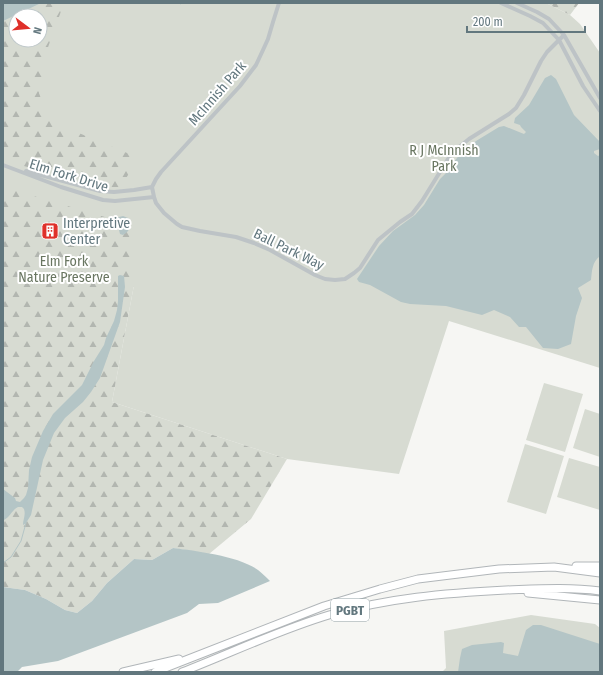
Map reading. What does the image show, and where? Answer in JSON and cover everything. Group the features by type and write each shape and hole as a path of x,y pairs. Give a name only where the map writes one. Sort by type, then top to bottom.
{"highway":[{"path":"554,567 600,566"},
{"name":"PGBT","path":"155,672 324,606 418,579 499,569 554,567 600,573"},
{"name":"PGBT","path":"182,672 275,634 330,615 414,597 442,594 542,589 587,589 600,591"},
{"path":"500,591 600,600"},
{"path":"123,672 206,652"},
{"path":"191,672 208,662"}],"street":[{"name":"McInnish Park","path":"152,187 161,172 240,86 256,65 268,39 279,3"},
{"path":"501,3 543,23 558,40 600,111"},
{"path":"517,3 549,19 564,35 600,98"},
{"name":"Ball Park Way","path":"152,187 152,193 156,203 164,213 182,227 236,237 270,250 325,279 345,279 360,268 378,240 412,214 422,201 448,159 459,147 516,108 541,61 547,52 564,35"},
{"name":"Elm Fork Drive","path":"3,165 100,190 114,192 152,187"},
{"name":"Elm Fork Drive","path":"3,165 61,187 104,200 154,197"}],"green space":[{"path":"3,3 64,3 48,47 48,8 8,8 8,48 48,48 39,93 46,113 57,124 132,155 131,170 122,185 119,187 105,187 20,165 3,159"},
{"name":"R J McInnish Park","path":"63,3 546,3 570,15 580,24 600,53 600,368 449,321 399,474 287,459 112,402 134,285 3,553 3,27 8,32 8,48 48,48 48,11"},
{"path":"546,3 579,3 570,15"},
{"name":"Elm Fork Nature Preserve","path":"3,187 115,220 129,230 134,285 112,402 287,459 251,519 209,554 173,548 152,560 134,559 107,583 92,601 77,613 65,610 46,599 25,590 3,587"},
{"path":"544,383 583,394 565,452 526,440"},
{"path":"585,409 600,414 600,457 573,448"},
{"path":"525,444 564,456 546,514 507,502"},
{"path":"569,458 600,467 600,510 557,497"},
{"path":"531,615 595,624 600,628 600,672 442,672 446,668 444,631"}],"shaded area":[{"path":"3,3 41,3 30,8 8,8 8,19 3,21"},
{"path":"551,75 556,79 574,115 600,142 600,149 594,151 594,153 598,156 600,155 600,256 594,264 591,280 578,288 582,298 576,316 571,344 558,349 543,348 526,327 519,327 510,317 494,310 482,315 446,306 410,304 401,302 370,285 359,282 357,279 379,246 393,231 415,215 424,205 440,179 461,153 476,141 499,127 504,126 524,134 526,132 520,125 514,123 515,118 529,105 545,78"},
{"path":"123,216 130,220 129,230 123,235 120,234 116,223 116,218"},
{"path":"118,276 124,276 125,287 120,322 100,378 83,402 65,418 54,433 43,460 31,515 26,523 23,525 25,513 22,507 16,508 3,520 3,489 15,498 16,501 20,502 24,498 28,488 29,470 32,457 43,431 53,414 82,385 104,345 117,310"},
{"path":"173,548 217,555 240,561 258,570 270,581 218,603 199,604 187,613 58,661 22,667 17,672 3,672 3,587 25,590 46,599 65,610 77,613 92,601 107,583 134,559 152,560"},
{"path":"533,625 541,625 600,644 600,672 458,672 462,649 472,645 501,642 504,643 503,653 518,656 526,630"}],"waterway":[{"path":"3,563 11,557 21,541 26,523"}],"place":[{"name":"Interpretive Center","path":"50,231"}]}
